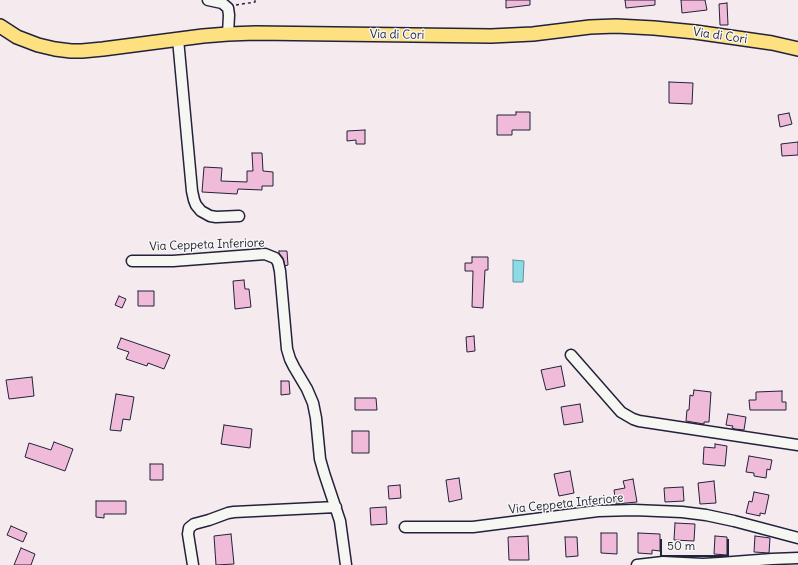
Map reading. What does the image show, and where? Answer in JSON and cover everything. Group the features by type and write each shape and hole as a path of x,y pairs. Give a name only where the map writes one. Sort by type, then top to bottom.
{"main road":[{"name":"Via di Cori","path":"0,26 17,37 32,43 66,51 92,50 228,34 256,33 475,36 533,34 594,27 638,27 695,32 772,43 798,49"}],"street":[{"path":"208,0 222,3 226,6 229,12 228,34"},
{"path":"178,39 194,200 201,211 210,216 239,216"},
{"name":"Via Ceppeta Inferiore","path":"132,261 173,261 260,254 275,258 278,262 287,349 290,359 313,403 321,464 336,507 341,527 346,565"},
{"path":"571,355 621,412 632,419 798,445"},
{"path":"193,565 188,534 189,528 194,524 234,512 336,507"},
{"name":"Via Ceppeta Inferiore","path":"406,527 473,527 598,511 634,510 682,512 706,515 798,538"},
{"path":"638,565 663,562 716,563 798,558"}],"path":[{"path":"226,6 255,2 255,0"}],"water":[{"path":"513,260 524,261 523,282 513,282"}],"building":[{"path":"506,0 530,0 530,5 506,8"},
{"path":"625,0 655,0 655,5 626,8"},
{"path":"681,0 705,0 707,10 682,13"},
{"path":"727,3 728,25 720,25 719,4"},
{"path":"669,82 693,83 692,104 669,103"},
{"path":"516,112 530,112 530,130 512,130 512,135 497,135 497,115 516,115"},
{"path":"789,113 792,124 780,127 778,115"},
{"path":"365,130 365,144 356,144 356,140 347,141 347,131"},
{"path":"798,142 798,155 782,156 781,144"},
{"path":"252,153 262,153 263,171 273,172 273,186 262,186 262,190 238,189 237,194 202,192 204,167 222,168 221,181 247,182 247,171 253,171"},
{"path":"279,251 287,251 288,265 285,266"},
{"path":"472,257 488,257 488,270 485,270 483,308 472,307 473,271 465,271 465,263 472,263"},
{"path":"244,280 245,289 249,289 251,307 235,309 233,281"},
{"path":"138,291 154,291 154,306 138,306"},
{"path":"119,296 126,299 122,308 115,305"},
{"path":"474,336 475,351 467,352 466,337"},
{"path":"121,338 170,355 164,369 148,363 147,366 126,359 129,352 117,348"},
{"path":"561,366 565,386 546,390 541,370"},
{"path":"32,377 34,396 9,399 6,380"},
{"path":"281,381 289,381 290,394 281,395"},
{"path":"694,390 711,392 709,422 704,422 704,424 686,421 687,410 689,410 690,395 693,396"},
{"path":"782,391 782,402 786,402 786,410 750,410 749,400 756,400 756,392"},
{"path":"116,394 134,397 130,420 123,419 121,431 110,430"},
{"path":"355,398 376,398 377,410 355,410"},
{"path":"580,404 583,422 564,425 561,407"},
{"path":"728,414 746,417 744,430 735,429 732,428 733,426 726,425"},
{"path":"224,425 252,429 250,448 221,444"},
{"path":"352,431 369,431 369,453 352,453"},
{"path":"54,442 73,449 65,471 25,457 29,443 51,450"},
{"path":"715,444 727,446 725,466 703,464 704,447 715,448"},
{"path":"749,456 772,460 770,470 767,469 766,478 754,476 754,473 746,472"},
{"path":"150,464 163,464 163,480 150,480"},
{"path":"570,471 574,493 559,496 554,474"},
{"path":"459,478 462,499 449,502 446,480"},
{"path":"633,479 637,502 616,504 614,490 625,488 623,481"},
{"path":"714,481 716,503 700,504 698,483"},
{"path":"400,485 401,498 389,499 388,486"},
{"path":"683,487 684,501 665,502 664,488"},
{"path":"754,492 769,495 765,514 760,513 760,516 746,513 749,501 752,502"},
{"path":"96,501 126,501 126,514 104,514 104,518 96,517"},
{"path":"386,507 387,524 371,525 370,508"},
{"path":"675,523 695,524 694,541 674,540"},
{"path":"11,526 27,533 23,542 7,535"},
{"path":"601,533 617,533 617,554 601,553"},
{"path":"638,533 660,534 660,551 652,550 652,554 638,553"},
{"path":"231,534 234,564 216,565 214,536"},
{"path":"528,536 529,560 509,560 508,537"},
{"path":"715,536 727,537 727,555 714,554"},
{"path":"755,536 770,538 769,553 754,552"},
{"path":"565,537 577,537 578,556 566,557"},
{"path":"21,548 35,554 31,565 14,565"}]}
